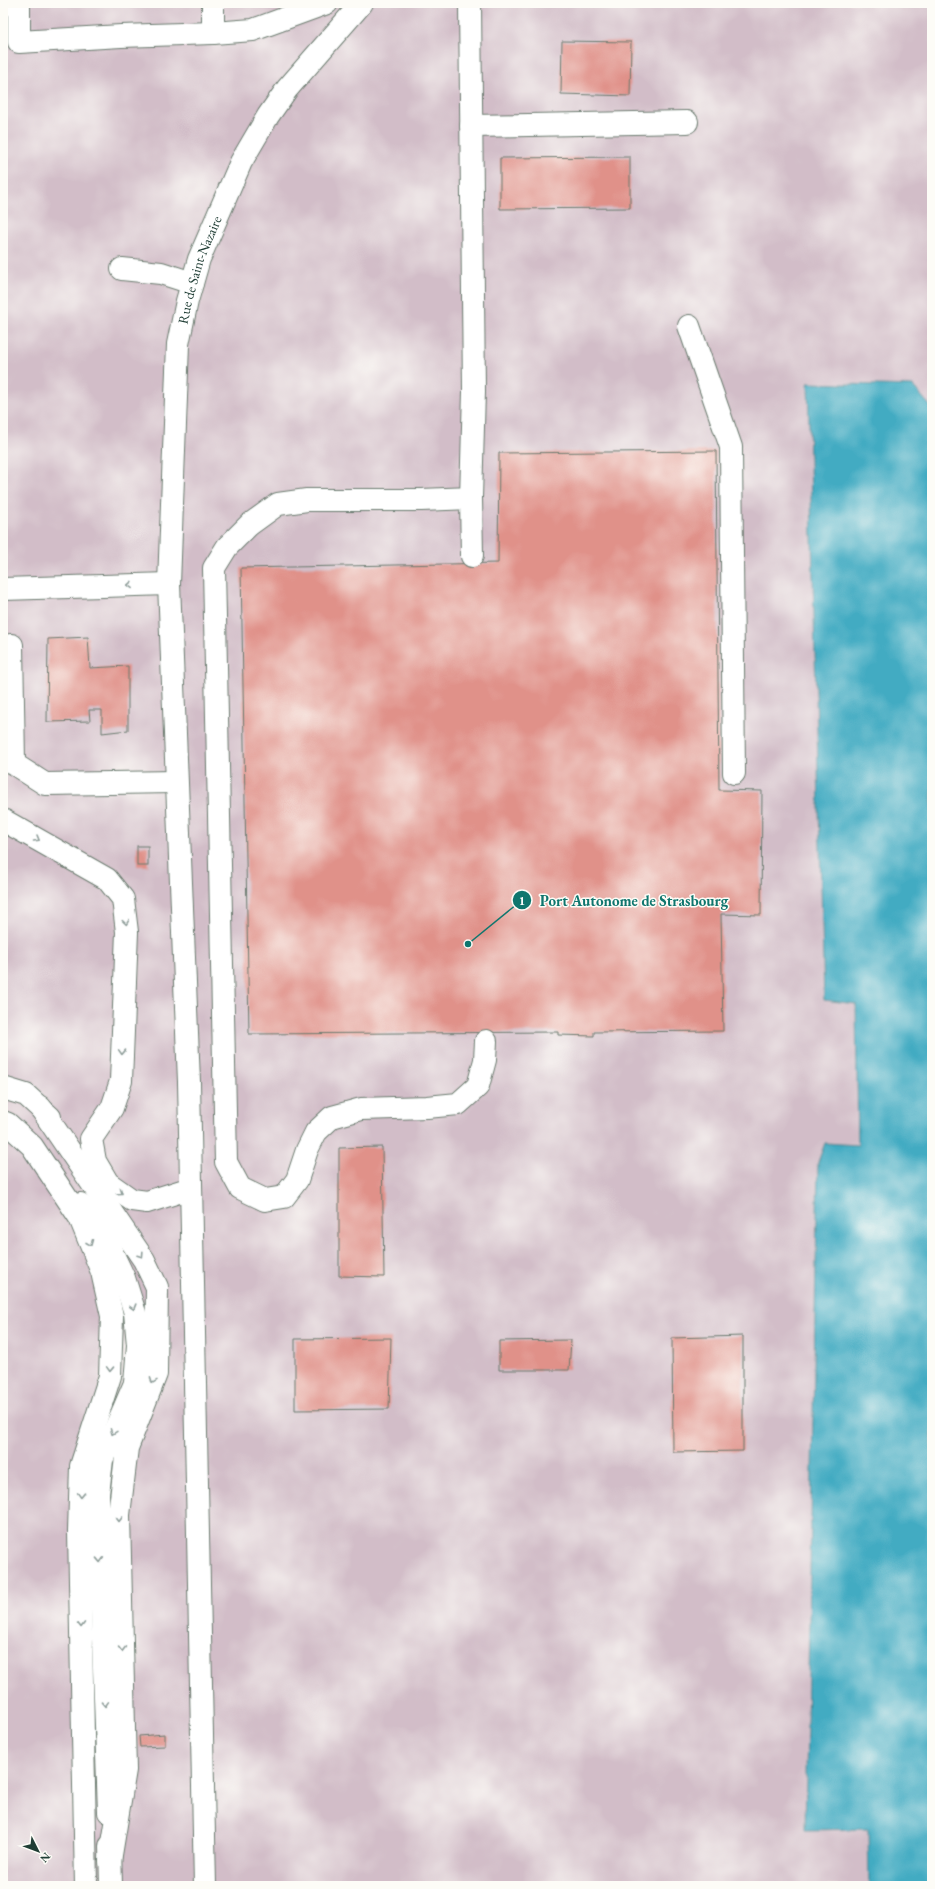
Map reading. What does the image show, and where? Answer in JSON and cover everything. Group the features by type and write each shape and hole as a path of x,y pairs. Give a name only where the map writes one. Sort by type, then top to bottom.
{"street":[{"path":"19,3 20,42 253,30 327,3"},
{"path":"213,3 213,33"},
{"path":"470,3 474,390 471,498 472,556"},
{"name":"Rue de Saint-Nazaire","path":"205,1886 189,1082 169,584 178,344 199,259 220,207 241,162 286,89 359,4"},
{"path":"471,126 687,122"},
{"path":"122,269 161,273 192,283"},
{"path":"689,326 731,446 734,773"},
{"path":"471,498 421,500 307,500 278,504 249,525 227,547 214,568 226,1162 240,1188 265,1200 284,1197 297,1180 307,1150 316,1132 332,1117 361,1109 427,1107 458,1104 478,1086 485,1060 486,1041"},
{"path":"3,589 169,584"},
{"path":"3,646 12,645 9,760 45,784 176,782"},
{"path":"3,820 107,878 123,899 127,932 121,1081 112,1108 91,1139 95,1161"},
{"path":"3,1088 26,1095 40,1107 95,1161 108,1183 132,1200 147,1202 191,1188"},
{"path":"40,1107 144,1260 157,1287 156,1374 127,1448 119,1515 125,1770 110,1861"},
{"path":"3,1122 8,1124 32,1146 100,1227 124,1278 135,1313 138,1345 135,1383 115,1425 102,1460 98,1494 111,1886"},
{"path":"32,1146 80,1218 102,1272 112,1316 110,1376 82,1466 80,1531 86,1886"}],"shaded area":[{"path":"3,3 932,3 932,1886 3,1886"}],"water":[{"path":"808,383 913,386 932,408 932,1886 869,1886 868,1829 805,1830 818,1162 825,1143 858,1145 856,1004 824,1000"}],"building":[{"path":"562,41 631,42 630,96 561,94"},
{"path":"630,157 630,208 500,209 500,158"},
{"path":"716,451 719,790 762,791 761,915 721,914 723,1031 594,1032 594,1036 558,1035 558,1032 249,1034 241,568 498,563 499,453"},
{"path":"88,637 90,668 128,666 128,730 102,733 102,710 89,710 90,721 47,722 48,639"},
{"path":"137,846 148,846 148,866 137,866"},
{"path":"382,1147 384,1277 339,1276 339,1148"},
{"path":"743,1336 743,1451 673,1452 672,1338"},
{"path":"391,1338 389,1409 295,1410 295,1339"},
{"path":"571,1340 569,1370 499,1370 499,1341"},
{"path":"165,1734 165,1746 140,1747 139,1736"}],"place":[{"name":"Port Autonome de Strasbourg","path":"468,944"}]}
